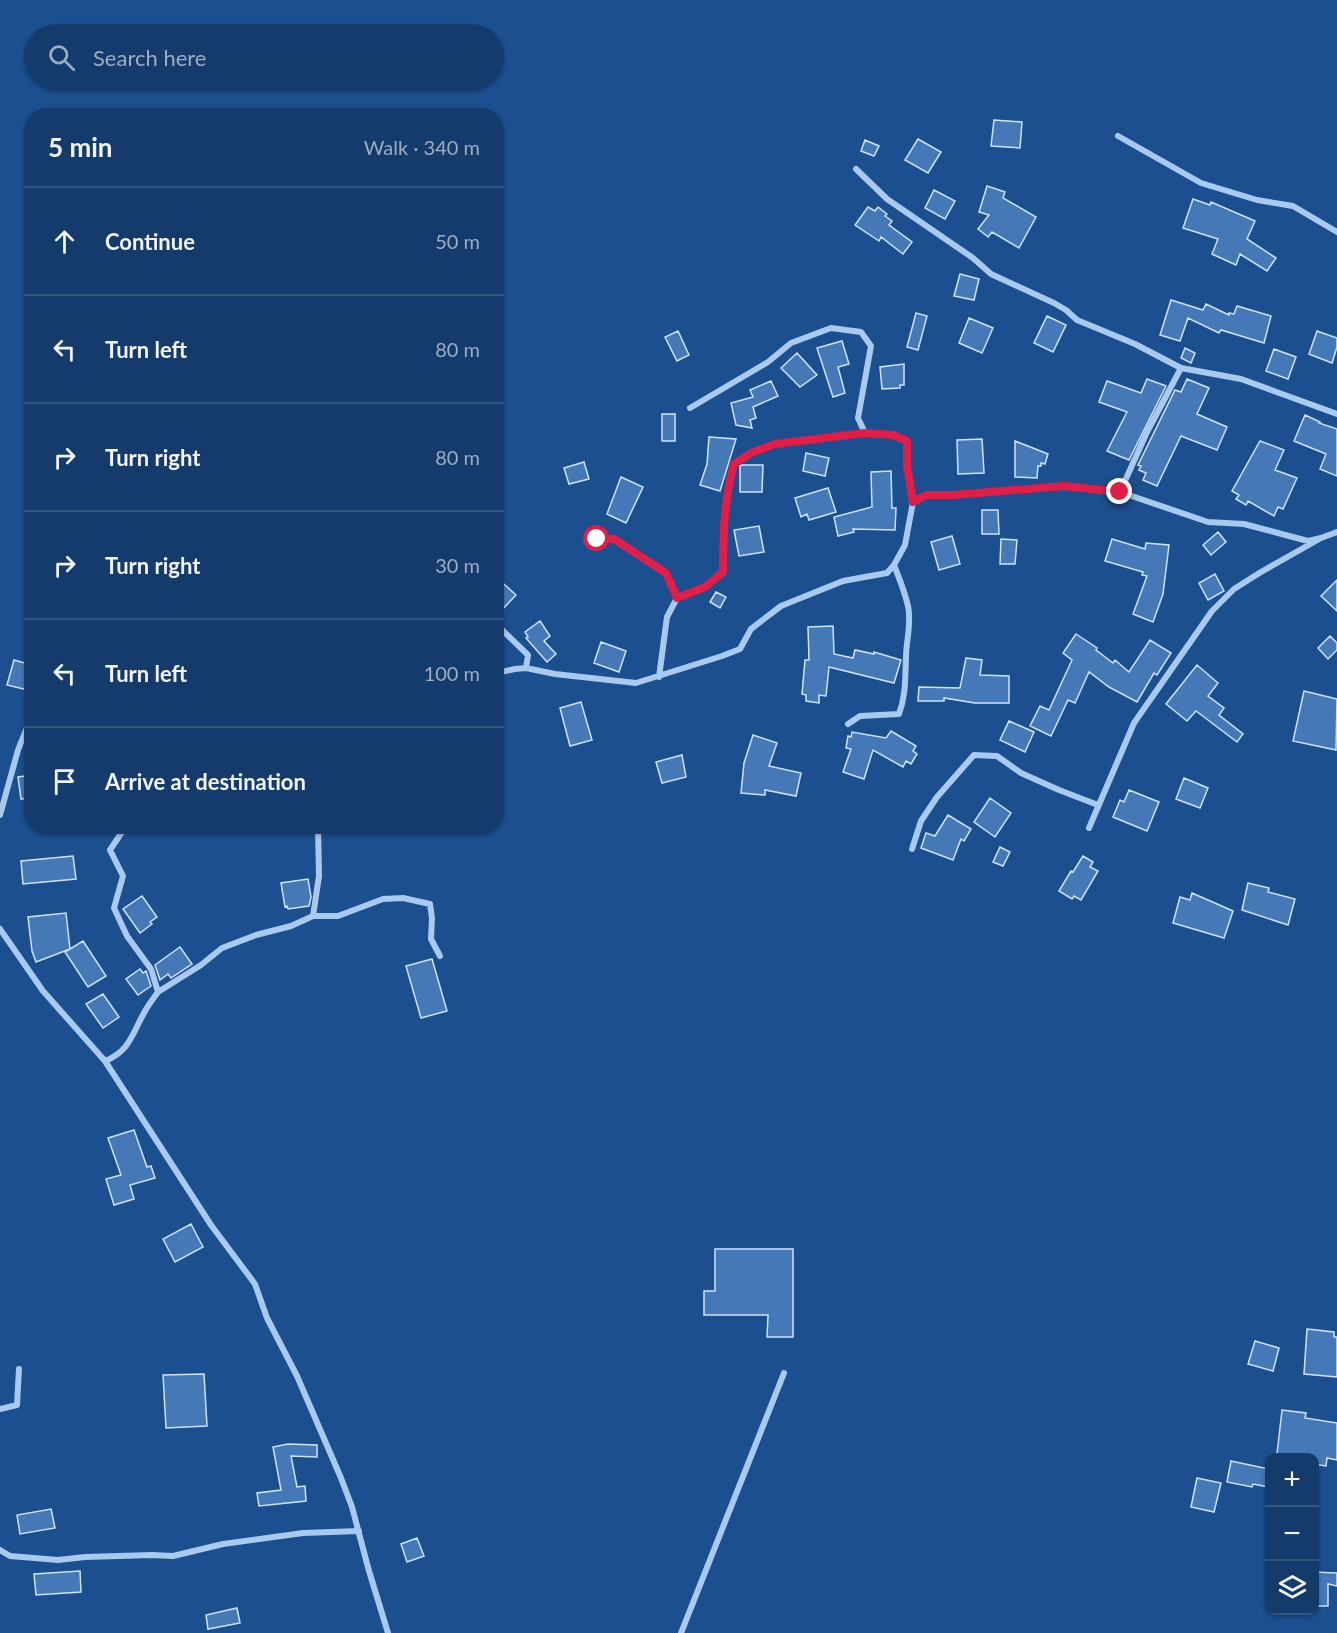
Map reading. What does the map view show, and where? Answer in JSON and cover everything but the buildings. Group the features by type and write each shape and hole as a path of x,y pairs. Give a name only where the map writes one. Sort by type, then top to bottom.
{"street":[{"path":"1118,136 1201,183 1257,200 1293,206 1337,232"},
{"path":"856,169 887,199 973,258 991,274 1054,303 1066,310 1077,321 1135,344 1181,368 1241,379 1337,414"},
{"path":"690,408 768,362 791,343 831,328 861,332 871,346 858,418 865,433"},
{"path":"1120,492 1147,432 1181,368"},
{"path":"504,671 526,668 555,674 636,683 659,677 740,649 751,629 781,606 843,581 886,573 894,565 905,544 913,502 907,466 907,441 893,435 865,433 775,444 751,453 734,464 723,522 723,572 705,587 677,598 667,617 659,677"},
{"path":"913,502 926,495 1064,486 1120,492 1208,522 1244,524 1308,541 1337,532"},
{"path":"1089,828 1134,723 1212,610 1234,589 1321,538"},
{"path":"597,539 614,539 666,573 677,598"},
{"path":"848,724 860,716 898,714 903,703 906,682 908,606 894,565"},
{"path":"504,632 528,656 526,668"},
{"path":"0,815 24,735"},
{"path":"912,849 921,821 937,797 974,755 998,756 1021,773 1098,805"},
{"path":"121,834 110,850 123,876 114,908 127,936 152,969 158,992"},
{"path":"313,916 319,876 318,834"},
{"path":"105,1061 124,1050 145,1010 158,992 201,965 222,948 256,935 291,926 313,916 338,916 383,899 403,898 430,904 432,939 440,956"},
{"path":"0,929 43,991 105,1061 211,1226 255,1284 267,1318 297,1376 345,1488 388,1633"},
{"path":"0,1409 17,1405 20,1369"},
{"path":"681,1633 784,1373"},
{"path":"0,1550 10,1556 58,1560 85,1557 173,1556 223,1544 303,1533 359,1531"}],"route":[{"path":"597,539 614,539 666,573 677,598 705,587 723,572 723,522 734,464 751,453 775,444 865,433 893,435 907,441 907,466 913,502 926,495 1064,486 1120,492"}]}
